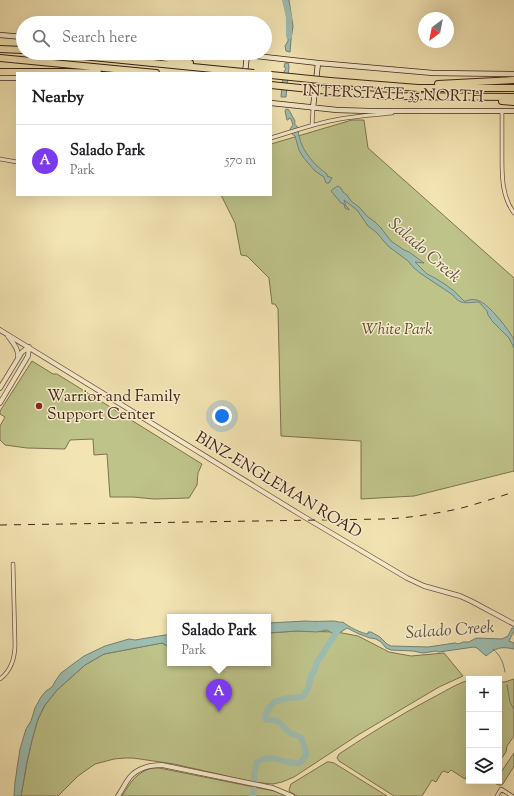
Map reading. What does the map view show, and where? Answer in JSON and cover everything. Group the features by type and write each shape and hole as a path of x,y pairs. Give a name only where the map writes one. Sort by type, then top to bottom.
{"highway":[{"path":"0,49 16,50"},
{"path":"0,58 16,60"},
{"path":"20,60 143,72"},
{"path":"122,60 244,72"},
{"path":"176,60 223,70"},
{"path":"0,72 67,72"},
{"path":"272,75 418,88 514,88"},
{"path":"391,86 514,80"},
{"path":"272,85 390,96 514,97"},
{"path":"464,97 514,102"}],"main road":[{"path":"0,35 16,36"},
{"name":"INTERSTATE 35 NORTH","path":"272,58 433,73 514,74"},
{"path":"244,72 245,60"},
{"path":"314,108 318,62"},
{"path":"0,78 16,78"},
{"name":"INTERSTATE 35 NORTH","path":"272,103 314,108 369,111 514,110"}],"street":[{"path":"312,125 314,108"},
{"path":"272,138 312,125 339,119 412,111"},
{"path":"502,111 502,181 507,202 514,213"},
{"path":"0,159 16,162"},
{"name":"BINZ-ENGLEMAN ROAD","path":"0,330 301,516 402,575 424,586 460,596 514,624"},
{"path":"7,334 16,346 18,353 17,360"},
{"path":"0,388 22,352 29,347"},
{"path":"0,403 28,356 29,347"},
{"path":"0,679 13,663 15,654 13,564"},
{"path":"118,796 130,777 137,771 144,767 158,765 273,788 292,796"},
{"path":"497,796 501,790 512,796"}],"green space":[{"name":"White Park","path":"352,120 364,120 368,148 514,278 514,471 414,496 361,499 361,441 281,436 278,309 275,304 272,304 269,278 247,256 241,255 235,223 222,196 272,196 272,144"},
{"path":"32,361 53,374 57,374 202,464 198,473 197,485 189,498 154,499 110,497 107,454 94,455 93,439 70,440 65,449 27,448 5,445 0,440 0,426 5,417 0,414 0,411"},
{"path":"297,631 337,632 358,636 389,652 411,656 444,653 463,676 439,687 358,735 294,777 282,782 273,784 253,782 174,764 125,758 95,764 78,776 58,796 21,796 27,762 38,719 45,705 57,690 85,665 104,654 162,643 167,646 167,666 271,666 271,633"},
{"path":"514,679 514,736 507,746 506,752 502,758 502,682"},
{"path":"466,681 465,779 451,770 448,773 444,771 436,782 432,780 422,796 394,796 339,761 337,758 339,754 396,718"},
{"path":"514,753 514,766 503,784 499,785 496,784 502,784 502,771"},
{"path":"327,762 334,763 387,796 297,796 290,792 289,790 291,784"},
{"path":"153,768 275,791 287,796 122,796 131,782 138,775"}],"water":[{"path":"283,0 289,0 293,26 290,52 286,51 285,46 288,41 290,26"},
{"path":"285,63 288,63 289,66 286,97 281,97 283,74 286,68 284,67"},
{"path":"286,109 289,110 295,121 295,125 298,127 301,142 306,153 318,167 327,174 327,176 332,178 329,183 326,183 324,177 315,171 303,157 299,150 295,136 292,134 290,129 293,125 291,119 289,118 287,120"},
{"path":"338,186 351,201 381,228 391,241 424,263 415,262 427,274 446,285 464,301 478,300 485,304 511,334 514,348 509,338 493,322 487,311 479,302 465,303 459,301 453,295 420,273 408,261 388,246 377,233 368,226 357,210 344,200 349,210 345,208 344,204 341,203 331,191"},
{"path":"306,621 343,622 351,628 363,633 368,634 368,632 371,632 391,646 428,647 469,642 476,638 502,639 508,636 512,628 514,628 509,641 514,643 514,649 498,648 486,656 474,647 423,653 391,650 386,648 376,639 359,634 347,628 338,634 327,630 317,632 297,631 271,633 271,623"},
{"path":"167,635 167,646 162,643 104,654 85,665 57,690 45,705 38,719 27,762 21,796 14,796 20,749 26,729 41,697 52,687 61,673 84,656 105,646 129,639 135,640"}],"waterway":[{"name":"Salado Creek","path":"285,0 289,17 289,36"},
{"path":"254,781 254,773 257,762 263,759 274,758 288,762 300,763 305,757 305,748 300,737 290,733 279,722 274,720 266,720 264,717 274,702 288,698 301,697 304,695 308,689 311,676 317,662 340,627"},
{"path":"493,649 501,659 505,672"},
{"path":"507,685 510,702 514,710"},
{"path":"253,796 254,789"}],"railway":[{"path":"0,525 384,519 421,516 458,509 514,492"}],"place":[{"name":"Warrior and Family Support Center","path":"39,406"},
{"name":"Salado Park","path":"219,712"}]}
